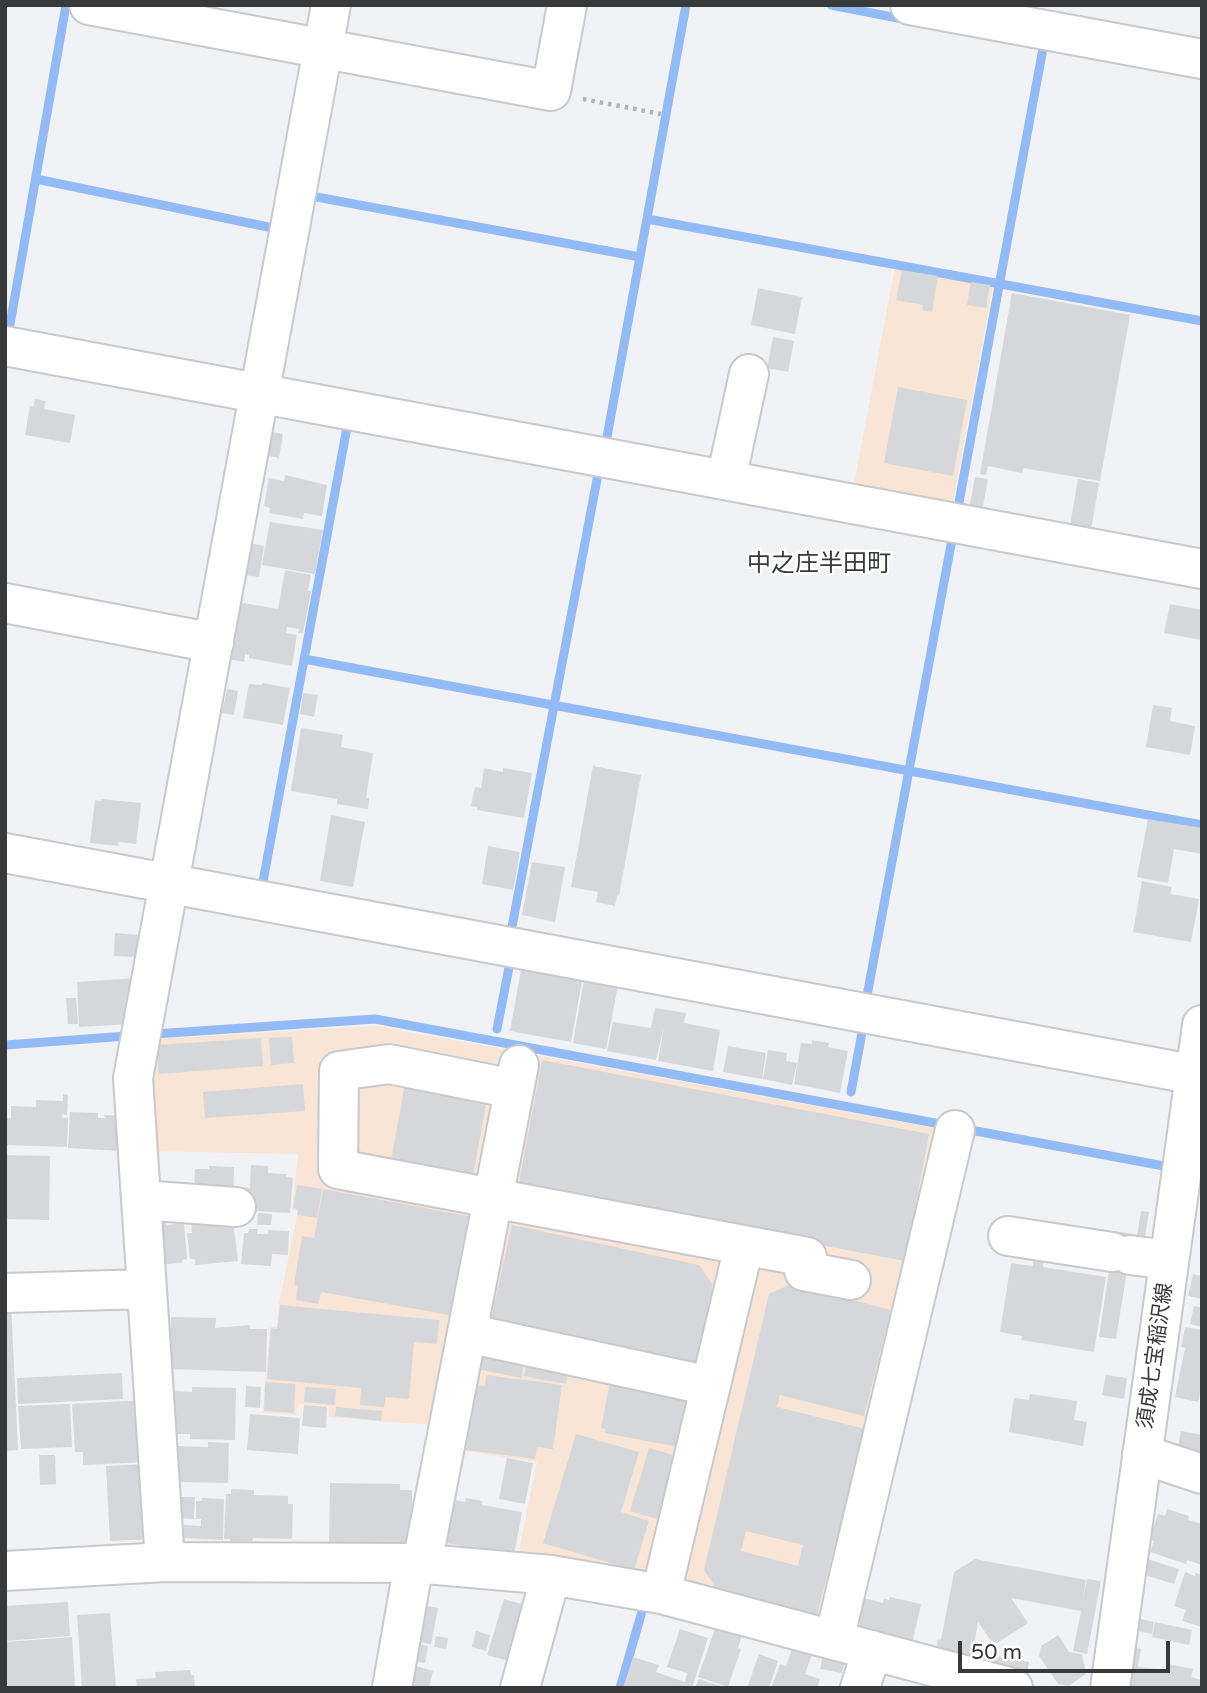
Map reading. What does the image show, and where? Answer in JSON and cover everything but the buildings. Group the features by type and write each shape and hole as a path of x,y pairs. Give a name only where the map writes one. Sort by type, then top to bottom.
{"street":[{"path":"89,5 551,91 567,5"},
{"path":"165,1562 133,1078 331,5"},
{"path":"910,5 1202,59"},
{"path":"5,346 1202,569"},
{"path":"726,480 749,374"},
{"path":"5,603 214,643"},
{"path":"5,853 1198,1075"},
{"name":"須成七宝稲沢線","path":"1110,1688 1169,1260 1192,1164 1202,1025"},
{"path":"392,1688 467,1333 493,1198 517,1076 389,1064 339,1071 338,1169 493,1198 807,1258 804,1271 851,1280"},
{"path":"834,1640 955,1130"},
{"path":"141,1200 236,1206"},
{"path":"1008,1236 1169,1260"},
{"path":"661,1594 744,1246"},
{"path":"5,1293 147,1289"},
{"path":"467,1333 710,1387"},
{"path":"1142,1454 1202,1474"},
{"path":"5,1571 165,1562 418,1564 551,1575 661,1594 1013,1688"},
{"path":"520,1688 551,1575"},
{"path":"860,1688 872,1650"}],"path":[{"path":"551,91 661,114"}],"shaded area":[{"path":"895,267 993,285 951,513 852,495"},
{"path":"376,1026 941,1129 822,1628 517,1560 537,1462 452,1449 456,1427 329,1417 329,1406 298,1404 296,1415 263,1413 270,1327 277,1327 279,1304 298,1211 292,1209 298,1154 144,1151 156,1039"}],"waterway":[{"path":"8,336 66,5"},
{"path":"605,448 686,5"},
{"path":"831,5 908,20"},
{"path":"957,513 1044,43"},
{"path":"36,179 278,229"},
{"path":"309,202 311,196 640,257"},
{"path":"647,219 1202,321"},
{"path":"262,887 348,422 353,423"},
{"path":"511,932 599,469"},
{"path":"866,1001 953,534"},
{"path":"304,659 1202,825"},
{"path":"497,1029 511,957"},
{"path":"155,1034 375,1019 946,1125"},
{"path":"851,1092 864,1022"},
{"path":"5,1045 127,1036"},
{"path":"965,1129 1164,1166"},
{"path":"620,1688 643,1608"}],"district":[{"name":"中之庄半田町","path":"819,565"}]}
